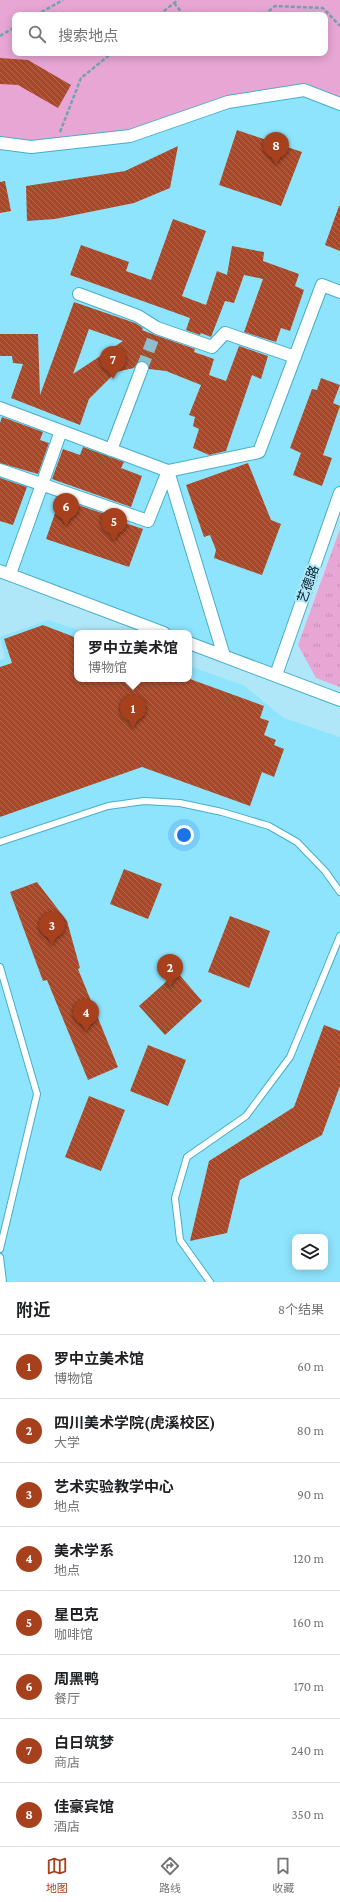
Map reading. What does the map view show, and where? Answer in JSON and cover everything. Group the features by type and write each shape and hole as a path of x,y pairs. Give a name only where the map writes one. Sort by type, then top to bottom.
{"street":[{"path":"0,143 31,147 130,136 228,102 304,90 340,104"},
{"path":"0,408 168,471 259,452 322,285 340,292"},
{"path":"80,294 138,316 156,331 212,347 225,333 295,357"},
{"path":"111,450 142,368"},
{"path":"61,431 43,484 5,572 156,630"},
{"path":"0,470 148,521 168,471"},
{"path":"168,471 224,656"},
{"name":"艺德路","path":"276,675 340,493"},
{"path":"192,644 340,700"}],"lane":[{"path":"0,842 108,806 144,801 180,803 222,812 269,826 297,842 325,871 340,892"},
{"path":"210,1282 180,1240 175,1198 187,1157 246,1116 290,1057 340,936"},
{"path":"0,968 36,1094 0,1249"},
{"path":"0,1256 3,1282"}],"path":[{"path":"41,12 62,0"},
{"path":"163,12 178,0"},
{"path":"174,3 182,12"},
{"path":"268,12 275,6 324,8 328,12"},
{"path":"328,12 340,26"},
{"path":"0,36 12,29"},
{"path":"55,144 81,78 108,56"}],"shaded area":[{"path":"304,90 340,104 340,494 276,675 192,643 192,630 159,630 0,569 0,143 228,102"},
{"path":"48,620 79,630 74,630 74,682 192,682 192,667 243,685 284,718 340,737 340,1282 0,1282 0,660 5,658 0,637"}],"green space":[{"path":"0,0 340,0 340,104 304,90 228,102 130,136 0,143"},
{"path":"340,529 340,687 316,678 298,645"}],"building":[{"path":"0,58 28,60 71,85 58,108 18,85 0,84"},
{"path":"237,130 302,152 281,206 219,185"},
{"path":"178,146 170,188 134,203 55,219 27,221 26,186 125,171"},
{"path":"5,181 11,211 0,213 0,182"},
{"path":"340,206 340,251 325,245"},
{"path":"173,219 206,231 182,296 206,305 217,271 227,275 232,246 264,252 263,261 299,274 295,286 304,290 290,331 281,328 276,342 244,332 263,279 244,275 234,303 225,301 211,337 186,330 190,318 70,275 81,245 129,262 126,271 151,280"},
{"path":"74,302 135,323 143,328 142,330 195,349 194,352 214,359 209,375 226,381 239,346 268,356 261,379 252,375 226,451 209,455 193,448 199,429 193,426 195,417 189,415 201,385 166,371 149,369 148,364 144,361 138,362 134,368 116,372 89,399 80,425 11,398 23,364 13,363 12,356 0,356 0,334 38,334 40,395","holes":["89,329 123,341 73,374"]},
{"path":"321,378 340,385 333,403 340,406 323,455 332,458 322,486 293,475 301,453 290,448 312,389 317,390"},
{"path":"2,417 43,432 40,440 49,443 38,474 0,463 0,423"},
{"path":"83,447 124,462 121,468 142,476 131,507 52,479 63,449 80,455"},
{"path":"248,463 271,520 281,524 262,575 214,558 216,550 210,535 204,537 186,485"},
{"path":"0,478 27,487 13,525 0,521"},
{"path":"60,499 126,521 125,523 143,529 129,567 46,539"},
{"path":"43,625 74,637 74,682 192,682 192,680 264,706 260,718 269,721 264,735 276,740 274,745 284,749 274,777 262,772 250,806 142,767 0,817 0,667 12,663 4,639"},
{"path":"124,869 162,884 148,919 110,904"},
{"path":"37,882 67,921 80,968 78,969 118,1067 88,1080 47,980 43,981 10,892"},
{"path":"230,916 270,931 249,988 208,972"},
{"path":"177,972 202,1001 165,1035 139,1006"},
{"path":"324,1025 340,1031 340,1086 322,1135 240,1180 227,1233 190,1241 209,1161 294,1107"},
{"path":"148,1045 186,1060 168,1106 130,1091"},
{"path":"89,1096 125,1110 101,1171 65,1157"}],"tunnel":[{"path":"142,368 155,334"}],"place":[{"name":"佳豪宾馆","path":"276,165"},
{"name":"白日筑梦","path":"113,379"},
{"name":"周黑鸭","path":"66,526"},
{"name":"星巴克","path":"114,541"},
{"name":"罗中立美术馆","path":"133,728"},
{"name":"艺术实验教学中心","path":"52,945"},
{"name":"四川美术学院(虎溪校区)","path":"170,987"},
{"name":"美术学系","path":"86,1032"}]}
